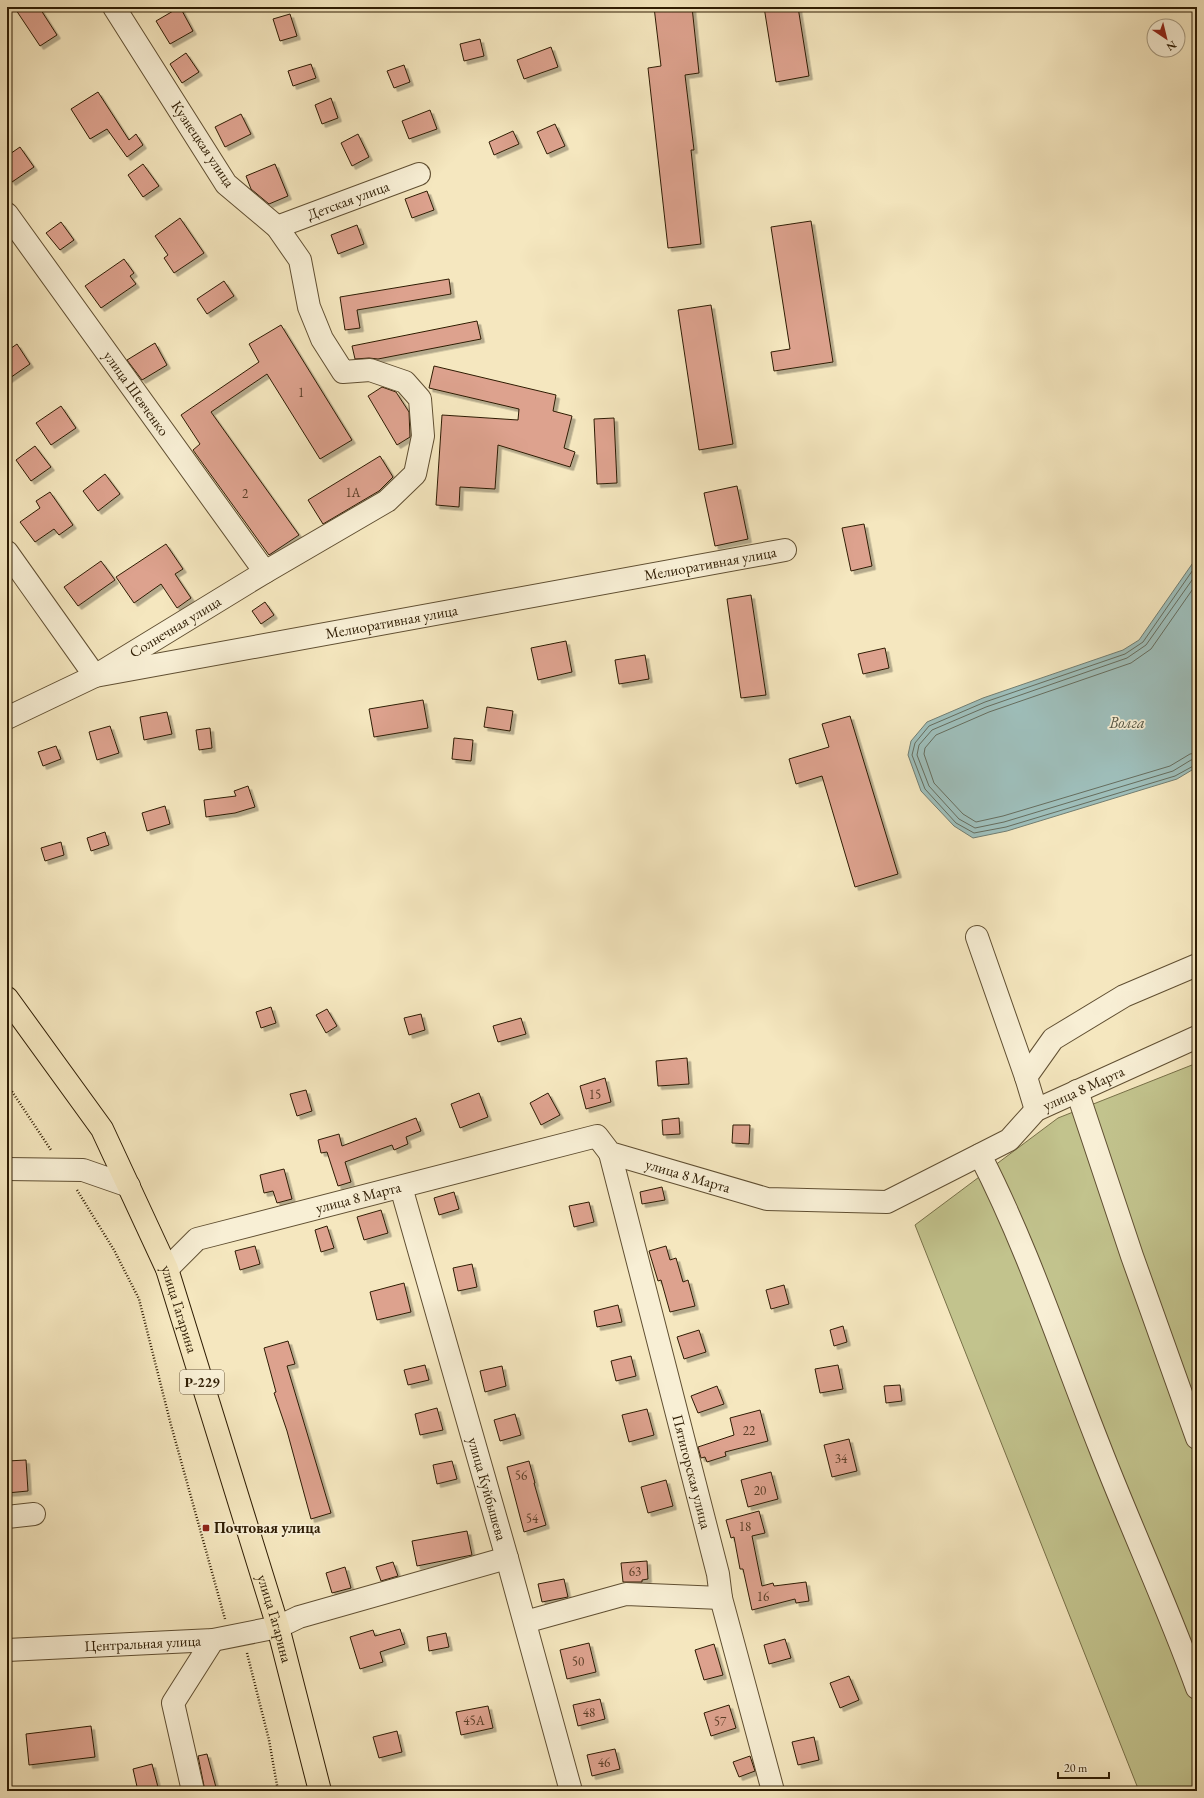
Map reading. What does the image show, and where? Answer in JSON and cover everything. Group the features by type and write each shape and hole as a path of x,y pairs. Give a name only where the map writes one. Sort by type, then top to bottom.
{"main road":[{"name":"улица Гагарина","path":"10,1002 102,1130 167,1269 278,1627 320,1791"}],"street":[{"name":"Кузнецкая улица","path":"115,8 226,184 277,227 300,260 309,307 322,339 343,372 370,370 406,382 420,399 423,436 415,474 387,501"},
{"name":"Детская улица","path":"277,227 419,174"},
{"name":"улица Шевченко","path":"7,214 265,572"},
{"name":"Солнечная улица","path":"95,676 265,572 387,501"},
{"name":"Мелиоративная улица","path":"7,718 95,676 785,550"},
{"path":"7,552 95,676"},
{"path":"977,937 1036,1110"},
{"path":"1026,1077 1053,1039 1124,996 1197,965"},
{"name":"улица 8 Марта","path":"167,1269 197,1239 401,1188 596,1136 610,1153 767,1199 887,1202 1009,1140 1036,1110 1197,1037"},
{"path":"1077,1091 1132,1256 1197,1438"},
{"name":"Пятигорская улица","path":"610,1153 718,1574 721,1598 773,1791"},
{"path":"980,1155 1002,1198 1100,1449 1182,1646 1197,1688"},
{"path":"7,1169 83,1170 129,1186"},
{"name":"улица Куйбышева","path":"401,1188 507,1558 571,1791"},
{"path":"7,1517 34,1514"},
{"name":"Центральная улица","path":"7,1650 213,1640 235,1636 278,1627 299,1617 507,1558"},
{"path":"525,1622 626,1594 721,1598"},
{"path":"193,1791 173,1703 213,1640"}],"path":[{"path":"7,1084 64,1170 114,1250 139,1299 171,1425 228,1627 249,1655 269,1740 278,1791"}],"green space":[{"path":"1197,1063 1197,1791 1139,1791 915,1225 1058,1118"}],"water":[{"name":"Волга","path":"1197,557 1197,767 1177,779 1007,831 973,838 954,826 921,791 908,755 911,741 927,722 983,698 1123,650 1139,640"}],"building":[{"path":"14,7 39,7 57,35 40,46"},
{"path":"180,7 193,31 170,44 156,21"},
{"path":"654,7 692,7 699,73 685,75 694,150 691,150 701,244 668,248 648,68 661,66"},
{"path":"764,7 798,7 809,76 776,82"},
{"path":"290,14 297,36 280,41 273,19"},
{"path":"480,39 484,56 464,61 460,44"},
{"path":"551,47 558,67 524,79 517,60"},
{"path":"186,53 199,72 182,83 170,64"},
{"path":"311,64 316,78 293,86 288,71"},
{"path":"404,65 410,82 394,88 387,71"},
{"path":"98,92 129,140 136,134 143,145 127,157 107,129 90,139 71,109"},
{"path":"331,98 338,118 322,124 315,105"},
{"path":"430,110 437,129 409,139 402,121"},
{"path":"241,114 251,134 225,147 215,127"},
{"path":"555,124 565,146 547,154 537,132"},
{"path":"513,131 519,144 494,155 489,142"},
{"path":"358,134 369,157 352,166 341,143"},
{"path":"20,147 34,167 12,182 7,175 7,156"},
{"path":"143,164 159,186 143,197 128,175"},
{"path":"275,164 288,196 269,204 251,189 246,176"},
{"path":"427,191 434,210 412,218 405,199"},
{"path":"180,218 204,253 174,273 164,258 168,255 155,236"},
{"path":"811,221 833,362 774,371 771,352 790,349 771,227"},
{"path":"61,222 74,240 60,250 46,233"},
{"path":"357,225 364,244 338,254 331,235"},
{"path":"124,259 134,273 130,276 136,284 101,308 85,286"},
{"path":"449,279 451,294 357,310 360,328 345,330 340,297"},
{"path":"224,281 234,296 207,314 197,299"},
{"path":"711,305 733,444 699,450 678,310"},
{"path":"477,321 481,339 378,359 355,359 352,346"},
{"path":"281,325 352,440 320,459 267,374 211,412 299,535 269,555 193,450 200,444 181,415 259,362 249,344"},
{"path":"155,343 167,365 142,380 127,360"},
{"path":"17,344 30,364 7,380 7,351"},
{"path":"434,366 556,395 553,411 572,416 564,448 575,452 570,467 498,445 495,489 460,487 459,507 436,505 442,415 518,420 519,409 429,388"},
{"path":"382,387 396,392 409,412 410,437 397,445 368,396"},
{"path":"61,406 76,428 51,445 36,423"},
{"path":"614,418 617,483 597,484 594,419"},
{"path":"35,446 51,467 31,481 16,460"},
{"path":"380,456 393,477 379,491 323,524 308,500"},
{"path":"105,474 120,494 98,511 83,491"},
{"path":"737,486 748,539 715,546 704,493"},
{"path":"50,492 73,525 59,535 54,529 35,542 20,522 40,508 36,501"},
{"path":"864,524 872,566 851,571 842,528"},
{"path":"166,544 183,569 175,574 191,598 177,608 161,584 134,603 116,577"},
{"path":"101,561 115,580 78,606 64,587"},
{"path":"751,595 766,695 741,698 727,599"},
{"path":"265,602 274,615 261,624 252,611"},
{"path":"566,641 572,672 538,680 531,648"},
{"path":"885,648 889,668 863,674 858,654"},
{"path":"645,655 649,679 619,684 615,660"},
{"path":"423,700 428,728 374,737 369,709"},
{"path":"487,707 513,711 510,731 484,727"},
{"path":"167,712 172,734 144,740 140,717"},
{"path":"850,716 898,874 855,887 822,776 796,784 789,759 829,747 822,724"},
{"path":"110,726 119,753 97,760 89,732"},
{"path":"210,728 212,748 199,750 196,730"},
{"path":"454,738 473,740 471,761 452,759"},
{"path":"56,746 61,759 43,766 38,752"},
{"path":"248,786 255,807 235,813 206,817 204,800 236,796 234,791"},
{"path":"165,806 170,824 147,831 142,813"},
{"path":"105,832 109,845 91,851 87,838"},
{"path":"61,842 64,855 45,861 41,848"},
{"path":"271,1007 276,1023 261,1028 256,1012"},
{"path":"327,1009 337,1026 326,1033 316,1015"},
{"path":"421,1014 425,1030 409,1035 404,1018"},
{"path":"521,1018 526,1034 498,1042 493,1026"},
{"path":"687,1058 689,1084 658,1086 656,1061"},
{"path":"605,1078 611,1102 586,1109 580,1086"},
{"path":"306,1090 312,1111 297,1116 290,1094"},
{"path":"479,1093 488,1117 460,1128 451,1104"},
{"path":"548,1093 560,1115 541,1125 530,1103"},
{"path":"416,1118 421,1131 406,1137 408,1144 394,1150 392,1145 345,1162 351,1182 338,1186 327,1152 321,1153 318,1140 339,1134 342,1146"},
{"path":"679,1118 680,1134 663,1135 662,1120"},
{"path":"733,1125 750,1125 749,1144 732,1143"},
{"path":"284,1169 292,1199 277,1203 273,1191 264,1193 260,1175"},
{"path":"662,1187 665,1200 642,1204 640,1192"},
{"path":"454,1192 459,1209 439,1215 434,1198"},
{"path":"589,1202 594,1222 574,1227 569,1206"},
{"path":"381,1210 388,1233 364,1240 357,1217"},
{"path":"327,1226 334,1248 321,1252 315,1230"},
{"path":"255,1246 260,1264 240,1270 235,1251"},
{"path":"666,1246 670,1260 676,1258 683,1282 688,1280 695,1306 670,1312 661,1280 658,1281 649,1251"},
{"path":"472,1264 477,1287 458,1291 453,1268"},
{"path":"404,1283 411,1312 377,1320 370,1292"},
{"path":"784,1285 789,1304 771,1309 766,1290"},
{"path":"618,1305 622,1322 597,1327 594,1311"},
{"path":"843,1326 847,1342 834,1346 830,1330"},
{"path":"699,1330 706,1352 684,1359 677,1337"},
{"path":"288,1341 295,1364 287,1366 331,1513 311,1519 287,1431 274,1393 276,1392 264,1348"},
{"path":"631,1356 636,1376 616,1381 611,1361"},
{"path":"425,1365 429,1380 408,1385 404,1370"},
{"path":"838,1365 843,1389 820,1393 815,1369"},
{"path":"502,1366 506,1386 485,1392 480,1371"},
{"path":"900,1385 902,1401 886,1403 884,1386"},
{"path":"717,1386 724,1404 698,1413 691,1396"},
{"path":"437,1408 443,1430 420,1435 415,1414"},
{"path":"647,1409 654,1435 629,1442 622,1415"},
{"path":"760,1410 768,1441 725,1452 726,1456 707,1462 705,1457 701,1458 698,1447 734,1435 730,1418"},
{"path":"515,1414 521,1435 500,1441 494,1420"},
{"path":"849,1439 857,1471 832,1477 824,1445"},
{"path":"26,1460 28,1491 7,1493 7,1461"},
{"path":"452,1461 457,1479 437,1484 433,1465"},
{"path":"529,1461 546,1525 524,1532 507,1467"},
{"path":"771,1472 778,1499 748,1507 741,1480"},
{"path":"666,1480 673,1506 648,1513 641,1487"},
{"path":"759,1511 765,1533 752,1536 762,1586 773,1583 774,1586 806,1582 809,1601 796,1603 795,1599 752,1610 743,1569 740,1569 734,1537 731,1538 726,1520"},
{"path":"467,1531 472,1555 417,1566 412,1541"},
{"path":"647,1561 648,1579 642,1580 642,1582 623,1582 621,1563"},
{"path":"393,1562 398,1576 381,1581 376,1567"},
{"path":"345,1567 351,1588 332,1593 326,1573"},
{"path":"564,1579 568,1597 542,1602 538,1584"},
{"path":"400,1629 405,1644 380,1652 383,1662 360,1669 350,1637 373,1630 375,1636"},
{"path":"446,1633 449,1647 429,1651 427,1637"},
{"path":"785,1639 791,1658 769,1664 764,1645"},
{"path":"589,1643 596,1672 567,1679 560,1650"},
{"path":"714,1644 723,1675 704,1680 695,1650"},
{"path":"849,1676 859,1700 840,1708 830,1683"},
{"path":"600,1699 605,1719 578,1726 573,1705"},
{"path":"729,1705 736,1728 711,1736 704,1713"},
{"path":"488,1706 493,1728 461,1735 456,1712"},
{"path":"91,1726 95,1757 29,1765 26,1734"},
{"path":"397,1731 402,1752 379,1758 373,1737"},
{"path":"814,1737 819,1760 798,1765 792,1742"},
{"path":"615,1749 620,1769 592,1776 587,1755"},
{"path":"207,1754 217,1791 205,1791 198,1756"},
{"path":"750,1756 755,1771 739,1777 733,1762"},
{"path":"152,1764 159,1791 138,1791 133,1769"}],"place":[{"name":"Почтовая улица","path":"206,1528"}]}
